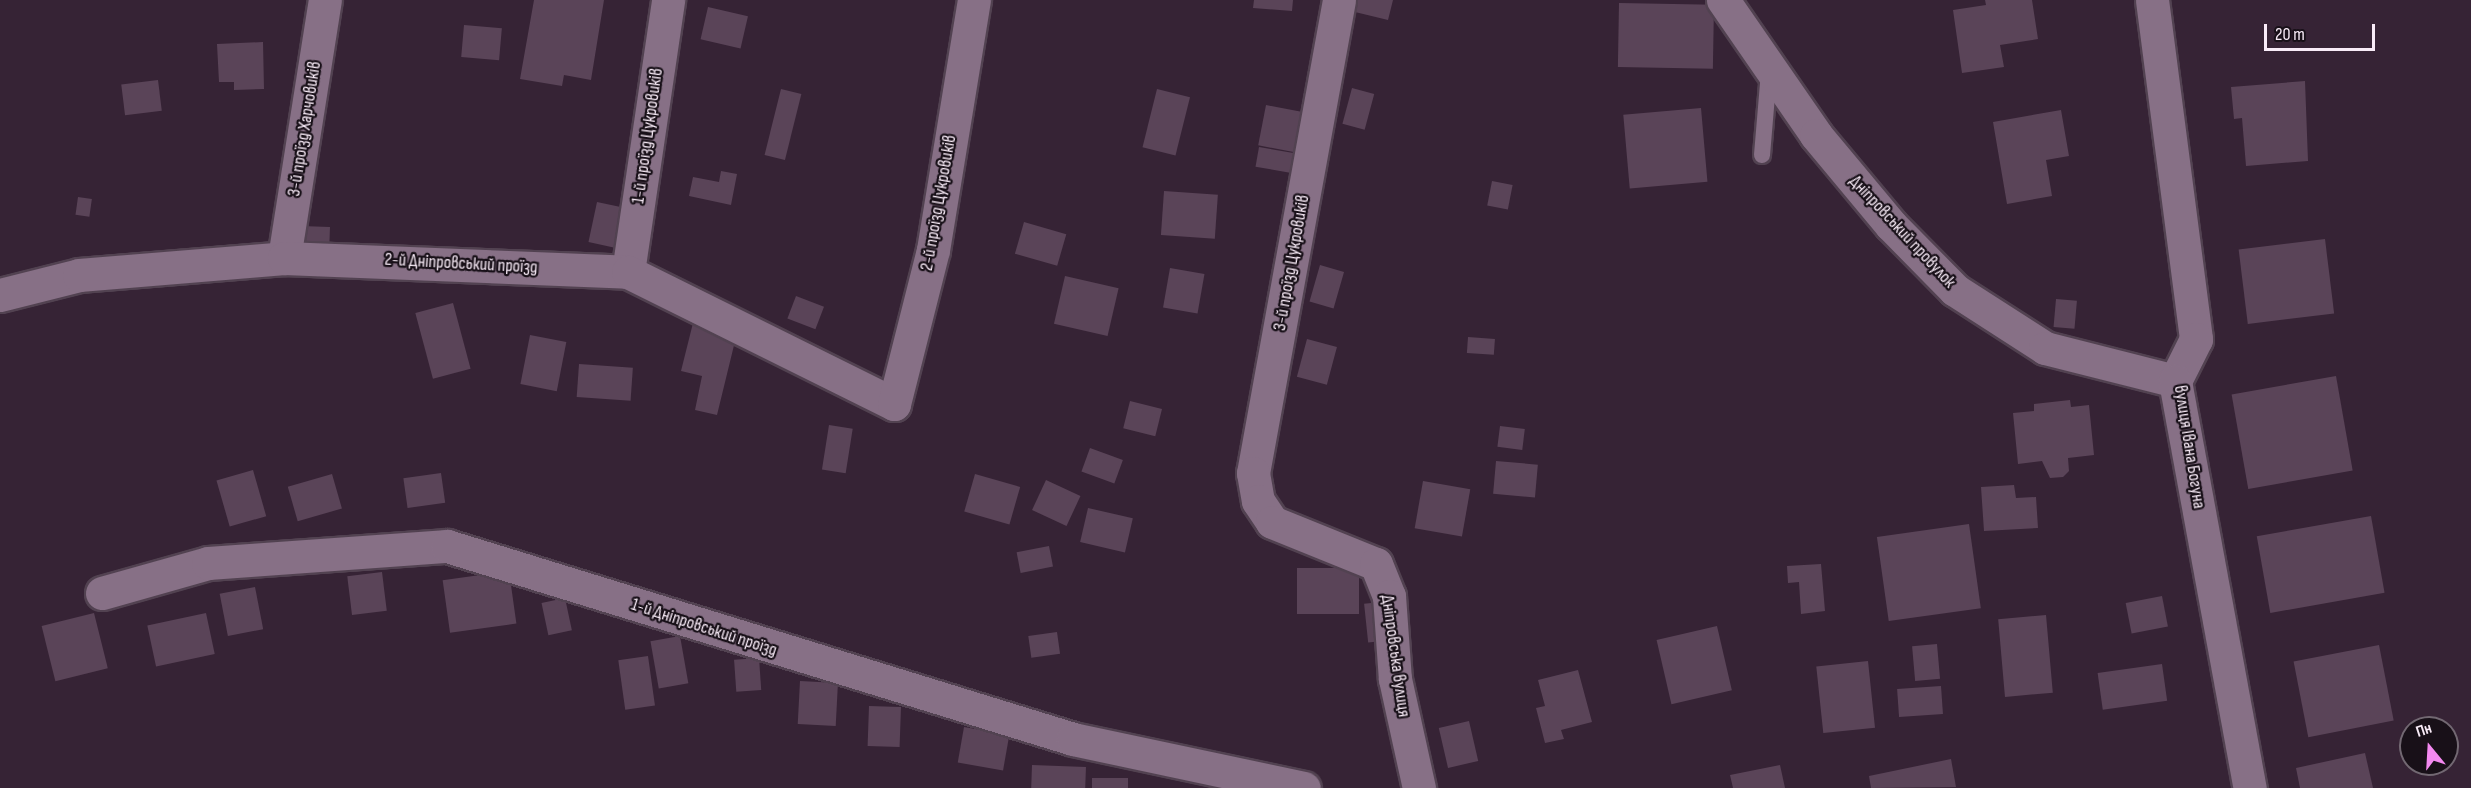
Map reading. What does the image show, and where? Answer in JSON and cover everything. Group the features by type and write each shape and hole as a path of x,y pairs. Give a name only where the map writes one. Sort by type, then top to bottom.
{"street":[{"name":"3-й проїзд Харчовиків","path":"285,258 325,0"},
{"name":"1-й проїзд Цукровиків","path":"628,272 668,0"},
{"name":"2-й проїзд Цукровиків","path":"894,404 933,250 974,0"},
{"name":"3-й проїзд Цукровиків","path":"1272,522 1258,501 1253,473 1339,0"},
{"name":"Дніпровський провулок","path":"1723,0 1769,67 1853,180 1955,290 2045,348 2175,381"},
{"name":"вулиця Івана Богуна","path":"2152,0 2196,339 2175,381 2250,788"},
{"name":"2-й Дніпровський проїзд","path":"0,295 79,275 285,258 628,272 894,404"},
{"name":"Дніпровська вулиця","path":"1272,522 1376,564 1389,596 1395,679 1419,788"},
{"name":"1-й Дніпровський проїзд","path":"102,593 208,563 447,546 1073,739 1304,788"}],"lane":[{"path":"1762,155 1769,67"}],"building":[{"path":"534,0 604,0 591,80 564,75 562,86 520,79"},
{"path":"1254,0 1293,0 1292,11 1253,8"},
{"path":"1358,0 1393,0 1388,20 1355,12"},
{"path":"1985,0 2032,0 2038,39 2000,45 2004,67 1962,73 1953,10 1986,5"},
{"path":"1619,3 1714,5 1713,69 1618,67"},
{"path":"708,7 748,16 741,48 701,39"},
{"path":"464,25 502,28 499,60 461,57"},
{"path":"263,42 264,89 234,90 234,82 219,82 217,44"},
{"path":"158,80 162,111 125,115 121,85"},
{"path":"2305,81 2308,161 2246,166 2242,118 2234,119 2231,87"},
{"path":"1352,88 1374,94 1365,130 1342,124"},
{"path":"781,89 801,94 785,160 765,155"},
{"path":"1157,89 1190,97 1175,155 1142,147"},
{"path":"1266,105 1301,112 1294,152 1258,145"},
{"path":"1701,108 1707,182 1630,189 1623,115"},
{"path":"2061,110 2069,156 2046,160 2052,196 2007,204 1993,122"},
{"path":"1259,147 1293,153 1290,173 1256,167"},
{"path":"721,171 737,174 731,205 689,196 693,177 719,182"},
{"path":"1492,181 1513,185 1508,210 1487,206"},
{"path":"1164,191 1218,195 1215,239 1161,235"},
{"path":"78,197 92,199 89,217 75,215"},
{"path":"597,202 631,209 623,249 588,242"},
{"path":"1024,222 1066,234 1057,266 1015,254"},
{"path":"301,226 330,227 329,252 300,251"},
{"path":"2325,239 2334,313 2248,324 2239,250"},
{"path":"1320,265 1344,272 1334,308 1310,302"},
{"path":"1170,268 1204,274 1198,313 1163,307"},
{"path":"1065,276 1119,288 1108,336 1054,324"},
{"path":"796,296 824,307 815,329 787,318"},
{"path":"2056,299 2077,301 2074,329 2054,327"},
{"path":"453,303 471,369 433,379 415,313"},
{"path":"693,323 737,333 717,415 695,410 702,376 681,371"},
{"path":"530,335 566,342 557,391 520,384"},
{"path":"1468,337 1495,339 1494,355 1467,353"},
{"path":"1307,339 1337,347 1327,385 1297,377"},
{"path":"579,364 633,368 631,401 577,397"},
{"path":"2336,376 2353,471 2248,489 2232,394"},
{"path":"2070,400 2071,407 2089,405 2094,455 2068,458 2069,471 2063,477 2050,478 2042,461 2018,464 2013,413 2034,411 2034,404"},
{"path":"1130,401 1162,409 1155,436 1123,428"},
{"path":"829,425 853,429 846,473 822,469"},
{"path":"1500,426 1525,429 1522,450 1497,447"},
{"path":"1090,448 1123,460 1114,483 1081,471"},
{"path":"1496,461 1538,465 1535,498 1493,494"},
{"path":"253,470 266,516 230,527 216,480"},
{"path":"441,473 445,503 408,508 403,478"},
{"path":"332,474 342,509 298,521 288,487"},
{"path":"975,474 1020,487 1009,524 964,511"},
{"path":"1046,480 1080,496 1066,526 1032,510"},
{"path":"1423,481 1470,489 1462,537 1415,528"},
{"path":"2014,485 2016,498 2036,497 2038,528 1984,531 1981,487"},
{"path":"1088,508 1133,518 1125,552 1080,542"},
{"path":"2371,516 2385,593 2270,613 2257,536"},
{"path":"1969,524 1981,608 1889,621 1877,537"},
{"path":"1049,546 1053,567 1021,573 1017,552"},
{"path":"1821,564 1825,611 1801,614 1799,582 1788,583 1787,566"},
{"path":"1297,568 1359,568 1359,614 1297,614"},
{"path":"509,571 516,623 450,633 443,580"},
{"path":"382,572 387,611 352,615 347,576"},
{"path":"255,587 263,629 228,636 220,594"},
{"path":"2162,596 2168,626 2132,633 2126,603"},
{"path":"565,598 572,630 548,635 542,603"},
{"path":"1381,602 1385,641 1368,643 1364,604"},
{"path":"94,613 108,668 55,681 42,626"},
{"path":"206,613 215,654 156,667 147,625"},
{"path":"2046,615 2053,693 2005,697 1998,619"},
{"path":"1717,626 1732,690 1671,704 1657,640"},
{"path":"1057,632 1060,654 1031,658 1028,636"},
{"path":"680,636 688,683 659,688 650,641"},
{"path":"1937,644 1940,679 1915,681 1912,646"},
{"path":"2379,645 2394,721 2308,737 2294,662"},
{"path":"648,656 655,706 625,710 618,660"},
{"path":"759,658 761,690 736,692 734,660"},
{"path":"1868,661 1875,728 1823,733 1816,666"},
{"path":"2162,664 2167,701 2103,710 2098,673"},
{"path":"1578,670 1592,722 1561,730 1564,739 1545,743 1536,708 1545,706 1538,680"},
{"path":"800,681 838,683 836,726 798,724"},
{"path":"1941,686 1943,714 1899,717 1897,689"},
{"path":"869,706 901,707 900,747 868,746"},
{"path":"1469,721 1478,761 1448,768 1439,728"},
{"path":"964,727 1009,735 1003,770 958,762"},
{"path":"2365,753 2373,788 2300,788 2296,768"},
{"path":"1951,759 1956,787 1871,788 1869,776"},
{"path":"1032,765 1086,767 1085,788 1031,788"},
{"path":"1780,765 1785,788 1733,788 1730,775"},
{"path":"1092,778 1128,778 1128,788 1092,788"}]}
